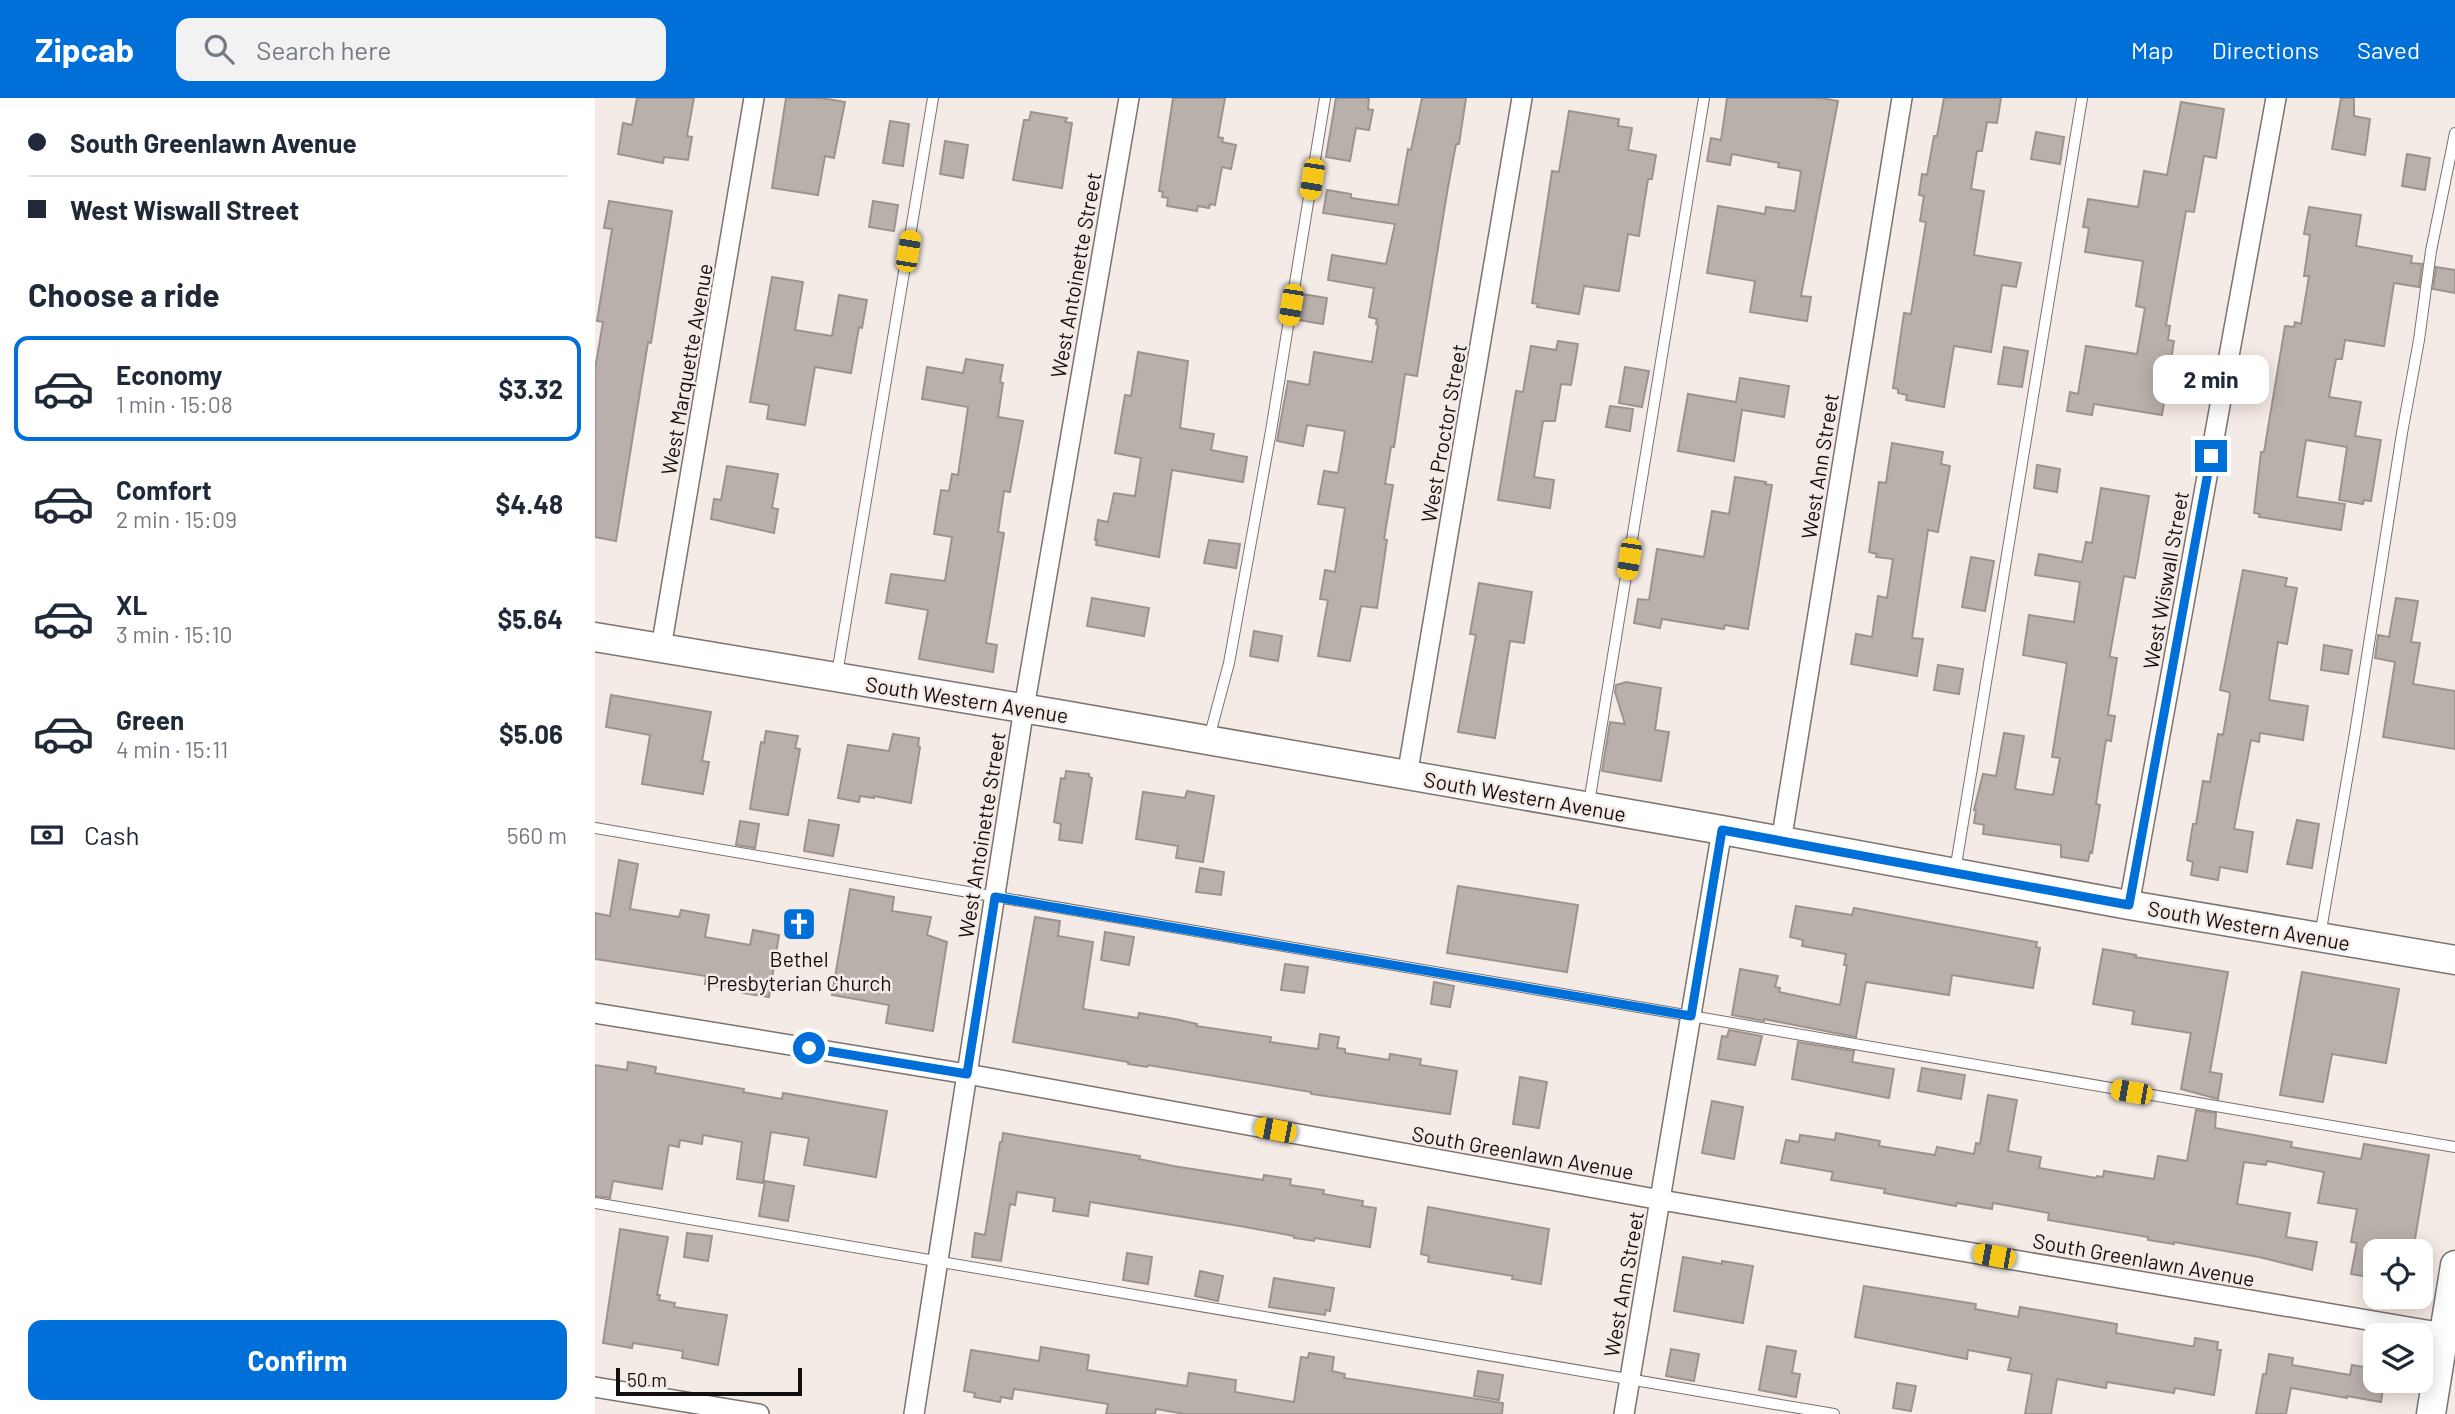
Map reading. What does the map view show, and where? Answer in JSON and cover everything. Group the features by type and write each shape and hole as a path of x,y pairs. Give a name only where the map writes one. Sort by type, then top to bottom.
{"main road":[{"name":"South Western Avenue","path":"595,637 1209,740 2129,905 2455,960"},
{"path":"2431,1414 2455,1265"}],"street":[{"name":"West Marquette Avenue","path":"661,648 754,98"},
{"name":"West Antoinette Street","path":"914,1414 1024,708 1129,98"},
{"name":"West Proctor Street","path":"1407,776 1523,98"},
{"name":"West Ann Street","path":"1781,842 1902,98"},
{"name":"West Wiswall Street","path":"2129,905 2276,98"},
{"name":"West Ann Street","path":"1624,1414 1722,830"},
{"name":"South Greenlawn Avenue","path":"595,1013 967,1074 1661,1200 2444,1333"},
{"path":"595,1387 758,1414"}],"lane":[{"path":"837,677 933,98"},
{"path":"1209,740 1229,663 1325,98"},
{"path":"1589,807 1704,98"},
{"path":"1954,873 2082,98"},
{"path":"2320,937 2402,433 2420,340 2431,251 2455,133"},
{"path":"595,828 2455,1147"},
{"path":"595,1203 1835,1414"}],"building":[{"path":"637,98 694,98 687,136 692,137 688,160 664,157 663,163 618,154 623,123 632,125"},
{"path":"786,98 821,98 845,102 834,158 825,156 818,195 772,188"},
{"path":"1173,98 1225,98 1218,137 1223,138 1222,142 1236,145 1231,169 1222,167 1215,205 1210,204 1209,208 1198,206 1197,211 1167,206 1168,198 1162,197 1163,192 1159,191"},
{"path":"1336,98 1369,98 1368,109 1373,110 1369,130 1356,128 1350,161 1326,157"},
{"path":"1422,98 1466,98 1459,144 1456,144 1448,187 1417,376 1405,374 1394,447 1391,447 1385,484 1393,485 1377,608 1361,606 1350,661 1318,656 1328,600 1320,599 1325,570 1335,572 1345,508 1318,504 1324,471 1338,473 1345,431 1307,425 1303,446 1277,441 1288,381 1309,385 1314,352 1372,362 1378,325 1377,319 1369,317 1374,288 1328,280 1332,255 1386,264 1395,224 1323,213 1327,190 1351,194 1351,198 1398,205 1408,149 1411,150"},
{"path":"1727,98 1821,98 1838,101 1801,296 1811,297 1807,321 1750,312 1755,281 1707,273 1718,206 1765,214 1766,207 1795,211 1801,171 1778,167 1779,163 1732,154 1730,165 1707,161 1711,138 1721,140"},
{"path":"1944,98 2001,98 1997,123 1987,122 1982,151 1977,151 1971,189 1984,191 1974,255 2021,263 2016,287 2002,285 1991,352 1954,346 1944,407 1906,400 1907,395 1898,393 1898,389 1893,388 1904,313 1911,314 1926,222 1920,221 1924,196 1919,195 1922,174 1927,175"},
{"path":"2341,98 2354,98 2354,116 2370,119 2365,155 2332,149"},
{"path":"2181,102 2224,109 2216,158 2204,156 2194,212 2186,211 2166,325 2170,326 2168,340 2174,341 2162,415 2094,404 2092,415 2067,411 2070,392 2078,394 2086,346 2137,354 2145,308 2136,306 2143,261 2085,252 2089,228 2083,227 2088,199 2138,207 2144,171 2167,175"},
{"path":"1569,111 1619,119 1618,126 1632,128 1628,150 1656,155 1652,179 1648,179 1639,236 1628,234 1619,291 1584,286 1579,314 1537,307 1538,304 1532,303 1552,171 1559,172"},
{"path":"1031,112 1067,118 1065,122 1072,123 1062,188 1013,180 1024,120 1029,120"},
{"path":"890,121 909,124 903,166 883,163"},
{"path":"2036,132 2064,137 2060,164 2031,159"},
{"path":"945,141 968,145 963,178 940,174"},
{"path":"2407,154 2430,158 2425,190 2402,186"},
{"path":"609,201 672,211 616,541 595,537 595,369 603,322 597,321 612,229 604,228"},
{"path":"873,201 898,205 894,231 869,227"},
{"path":"2309,207 2361,215 2356,246 2412,256 2411,263 2422,264 2419,287 2394,283 2384,346 2345,340 2342,359 2336,359 2329,397 2361,402 2355,436 2381,440 2371,501 2364,500 2363,504 2339,500 2347,447 2306,440 2297,497 2345,504 2341,530 2259,517 2260,514 2254,513 2261,452 2264,452 2285,326 2294,327 2295,322 2301,324 2309,276 2304,276 2310,235 2304,234"},
{"path":"2436,267 2455,270 2455,293 2433,289"},
{"path":"772,277 803,282 795,330 832,336 839,295 867,300 851,373 815,367 805,425 767,419 769,405 750,402"},
{"path":"1302,294 1327,298 1323,324 1298,320"},
{"path":"1558,341 1578,344 1571,385 1561,384 1555,421 1543,421 1534,477 1554,480 1550,508 1498,500 1516,391 1523,392 1531,346 1556,350"},
{"path":"2004,347 2028,351 2022,387 1998,384"},
{"path":"1138,352 1188,361 1180,428 1214,434 1211,450 1247,457 1243,482 1172,470 1159,557 1096,545 1095,540 1098,520 1108,522 1114,493 1135,496 1141,458 1115,453 1125,395 1131,396"},
{"path":"966,359 1003,365 998,417 1023,421 1010,492 1004,491 998,532 1004,533 986,643 997,645 993,672 919,659 928,610 886,603 891,574 945,581 952,537 934,534 941,490 949,491 952,474 958,475 968,407 922,399 927,367 963,373"},
{"path":"1625,367 1649,371 1642,407 1619,403"},
{"path":"1740,378 1789,386 1784,417 1742,410 1734,461 1678,451 1688,394 1736,402"},
{"path":"1610,406 1633,409 1630,431 1606,427"},
{"path":"1892,443 1943,452 1941,464 1950,466 1938,532 1928,530 1912,638 1923,639 1917,676 1851,664 1856,634 1872,637 1878,596 1887,598 1893,559 1876,557 1877,554 1869,552 1879,482 1886,483"},
{"path":"2037,465 2060,469 2057,492 2034,488"},
{"path":"727,466 778,474 772,508 778,509 774,533 711,519 714,499 721,500"},
{"path":"1735,477 1772,485 1748,629 1725,625 1724,629 1662,619 1660,628 1634,623 1638,599 1649,600 1657,549 1704,557 1712,511 1729,514"},
{"path":"2101,488 2149,496 2135,578 2124,576 2110,654 2110,657 2117,658 2108,715 2115,716 2111,741 2106,740 2096,804 2100,805 2092,853 2090,852 2088,861 2061,857 2061,845 1983,834 1984,825 1974,823 1974,810 1983,774 1996,776 2004,733 2024,736 2015,789 2053,795 2060,758 2052,757 2067,663 2023,655 2029,615 2074,622 2080,582 2035,575 2039,554 2082,562 2086,542 2092,543"},
{"path":"1209,540 1240,544 1236,568 1204,563"},
{"path":"1971,557 1994,561 1985,611 1962,607"},
{"path":"2243,570 2287,578 2285,586 2297,588 2287,644 2278,642 2269,700 2308,706 2303,740 2260,733 2259,742 2251,740 2234,829 2253,832 2247,872 2220,867 2218,880 2191,875 2193,862 2187,860 2203,781 2210,782 2218,734 2223,735 2230,695 2229,692 2220,690"},
{"path":"1479,583 1532,592 1524,643 1510,641 1495,738 1458,732 1476,635 1470,634"},
{"path":"1092,598 1149,608 1144,636 1087,626"},
{"path":"2396,598 2418,601 2411,642 2420,643 2413,684 2455,691 2455,749 2383,737 2395,662 2375,658 2378,635 2389,637"},
{"path":"1254,631 1282,636 1278,661 1250,656"},
{"path":"2324,645 2352,650 2348,674 2321,670"},
{"path":"1938,665 1963,669 1959,694 1934,690"},
{"path":"1626,682 1661,688 1655,730 1669,732 1661,781 1602,771 1610,722 1625,724 1615,692 1616,685"},
{"path":"611,695 711,712 702,761 709,762 703,794 642,784 650,735 606,727"},
{"path":"766,731 798,736 795,748 800,749 788,815 750,809 761,742 764,743"},
{"path":"893,734 919,738 911,803 874,796 860,796 859,802 838,798 848,745 889,751"},
{"path":"1066,771 1089,774 1092,778 1082,843 1059,840 1061,824 1054,822 1061,778 1065,779"},
{"path":"1187,791 1214,796 1203,862 1176,858 1178,846 1136,839 1143,792 1185,798"},
{"path":"809,820 839,825 833,856 804,851"},
{"path":"2297,820 2319,824 2312,868 2287,864"},
{"path":"740,821 759,824 755,848 736,845"},
{"path":"619,860 638,864 630,909 679,917 681,910 709,915 705,937 750,945 753,930 779,935 769,997 705,984 706,976 595,959 595,913 610,916"},
{"path":"1200,868 1224,872 1221,895 1196,892"},
{"path":"1458,886 1578,905 1567,972 1447,953"},
{"path":"850,889 894,897 892,911 931,917 927,935 947,942 933,1031 886,1023 889,1005 832,995"},
{"path":"1796,906 1852,915 1854,908 2037,942 2036,947 2040,948 2033,988 1952,975 1949,995 1866,982 1856,1037 1732,1015 1740,969 1778,976 1775,987 1780,988 1779,992 1840,1005 1847,965 1844,965 1846,954 1802,946 1803,940 1790,937"},
{"path":"1035,917 1060,921 1058,936 1093,942 1083,1009 1138,1018 1139,1013 1175,1019 1197,1024 1196,1026 1271,1037 1270,1042 1318,1049 1320,1034 1339,1037 1337,1048 1345,1049 1345,1053 1389,1060 1390,1054 1421,1059 1420,1065 1457,1071 1450,1114 1128,1064 1013,1042"},
{"path":"1105,932 1134,937 1129,965 1101,960"},
{"path":"2103,949 2228,972 2210,1072 2222,1074 2218,1099 2181,1089 2191,1033 2132,1024 2134,1011 2093,1004"},
{"path":"1285,964 1308,967 1304,993 1281,990"},
{"path":"2302,972 2399,989 2386,1063 2332,1054 2323,1102 2280,1095"},
{"path":"1434,982 1454,986 1450,1007 1431,1004"},
{"path":"1729,1030 1762,1036 1755,1065 1718,1059 1722,1036 1727,1037"},
{"path":"1798,1042 1854,1051 1852,1062 1894,1069 1889,1098 1792,1079"},
{"path":"628,1062 656,1067 655,1073 744,1089 743,1092 782,1099 783,1093 887,1111 876,1177 804,1165 809,1138 771,1132 763,1183 737,1179 742,1142 703,1135 702,1144 680,1140 679,1147 669,1145 662,1189 613,1181 610,1198 595,1196 595,1065 627,1070"},
{"path":"1922,1068 1965,1075 1961,1099 1918,1091"},
{"path":"1520,1077 1547,1082 1539,1128 1513,1124"},
{"path":"1988,1095 2017,1100 2008,1151 2041,1157 2039,1168 2096,1178 2103,1177 2104,1171 2154,1179 2158,1156 2187,1161 2196,1110 2216,1113 2215,1128 2292,1142 2291,1147 2361,1159 2364,1144 2429,1155 2415,1239 2363,1239 2363,1276 2351,1274 2357,1243 2351,1242 2357,1209 2318,1203 2324,1172 2267,1161 2266,1165 2244,1162 2237,1204 2290,1213 2286,1237 2317,1242 2312,1270 2259,1257 2148,1240 2148,1237 2048,1220 2049,1213 1993,1203 1992,1209 1957,1203 1956,1206 1884,1193 1885,1189 1831,1180 1833,1172 1781,1163 1786,1140 1799,1142 1800,1135 1835,1140 1836,1133 1880,1141 1879,1146 1935,1155 1937,1147 1974,1154 1976,1143 1980,1144"},
{"path":"1712,1101 1743,1107 1734,1159 1702,1153"},
{"path":"1003,1133 1140,1156 1139,1159 1173,1166 1263,1180 1264,1175 1291,1179 1290,1185 1324,1190 1323,1194 1363,1201 1362,1206 1376,1208 1370,1247 1315,1238 1314,1241 1294,1238 1240,1226 1090,1202 1088,1216 1053,1211 1055,1198 1017,1192 1015,1205 1010,1204 1001,1261 972,1257 975,1233 985,1235"},
{"path":"765,1181 794,1186 788,1221 759,1216"},
{"path":"1428,1207 1549,1229 1541,1284 1512,1279 1513,1276 1428,1262 1429,1256 1421,1254"},
{"path":"620,1229 668,1237 657,1295 660,1295 659,1300 675,1303 674,1307 727,1315 718,1365 682,1358 683,1351 633,1343 632,1348 603,1343"},
{"path":"687,1233 712,1236 708,1261 684,1257"},
{"path":"1127,1253 1152,1257 1148,1284 1123,1280"},
{"path":"1683,1257 1753,1266 1743,1323 1674,1311"},
{"path":"1200,1271 1223,1276 1218,1301 1195,1296"},
{"path":"1274,1278 1334,1288 1330,1311 1326,1310 1325,1315 1269,1307"},
{"path":"1864,1286 1976,1304 1975,1309 2018,1317 2020,1307 2117,1324 2116,1333 2190,1346 2194,1346 2195,1338 2218,1342 2217,1350 2221,1350 2214,1395 2175,1388 2174,1393 2107,1382 2106,1388 2057,1379 2051,1414 2025,1414 2032,1374 2008,1370 2011,1358 1968,1350 1967,1359 1855,1337"},
{"path":"1767,1346 1796,1351 1792,1373 1800,1374 1796,1397 1759,1390"},
{"path":"1041,1347 1089,1355 1087,1370 1187,1386 1189,1373 1236,1380 1235,1392 1294,1402 1301,1357 1308,1358 1309,1353 1334,1357 1332,1371 1345,1374 1344,1378 1503,1403 1502,1414 1185,1414 1156,1409 1155,1414 1106,1414 1108,1404 1014,1389 1012,1399 1001,1397 1000,1402 974,1397 975,1393 964,1391 971,1350 1039,1361"},
{"path":"1671,1349 1699,1354 1694,1381 1666,1376"},
{"path":"2269,1354 2293,1358 2292,1365 2350,1375 2352,1365 2363,1367 2363,1393 2382,1393 2381,1402 2291,1388 2286,1414 2256,1414 2263,1374 2266,1374"},
{"path":"1478,1371 1503,1375 1499,1400 1474,1396"},
{"path":"1897,1383 1916,1386 1911,1411 1893,1408"}],"place":[{"name":"Bethel Presbyterian Church","path":"799,924"}],"route":[{"path":"809,1048 967,1074 995,897 1691,1016 1722,830 2129,905 2211,456"}]}
